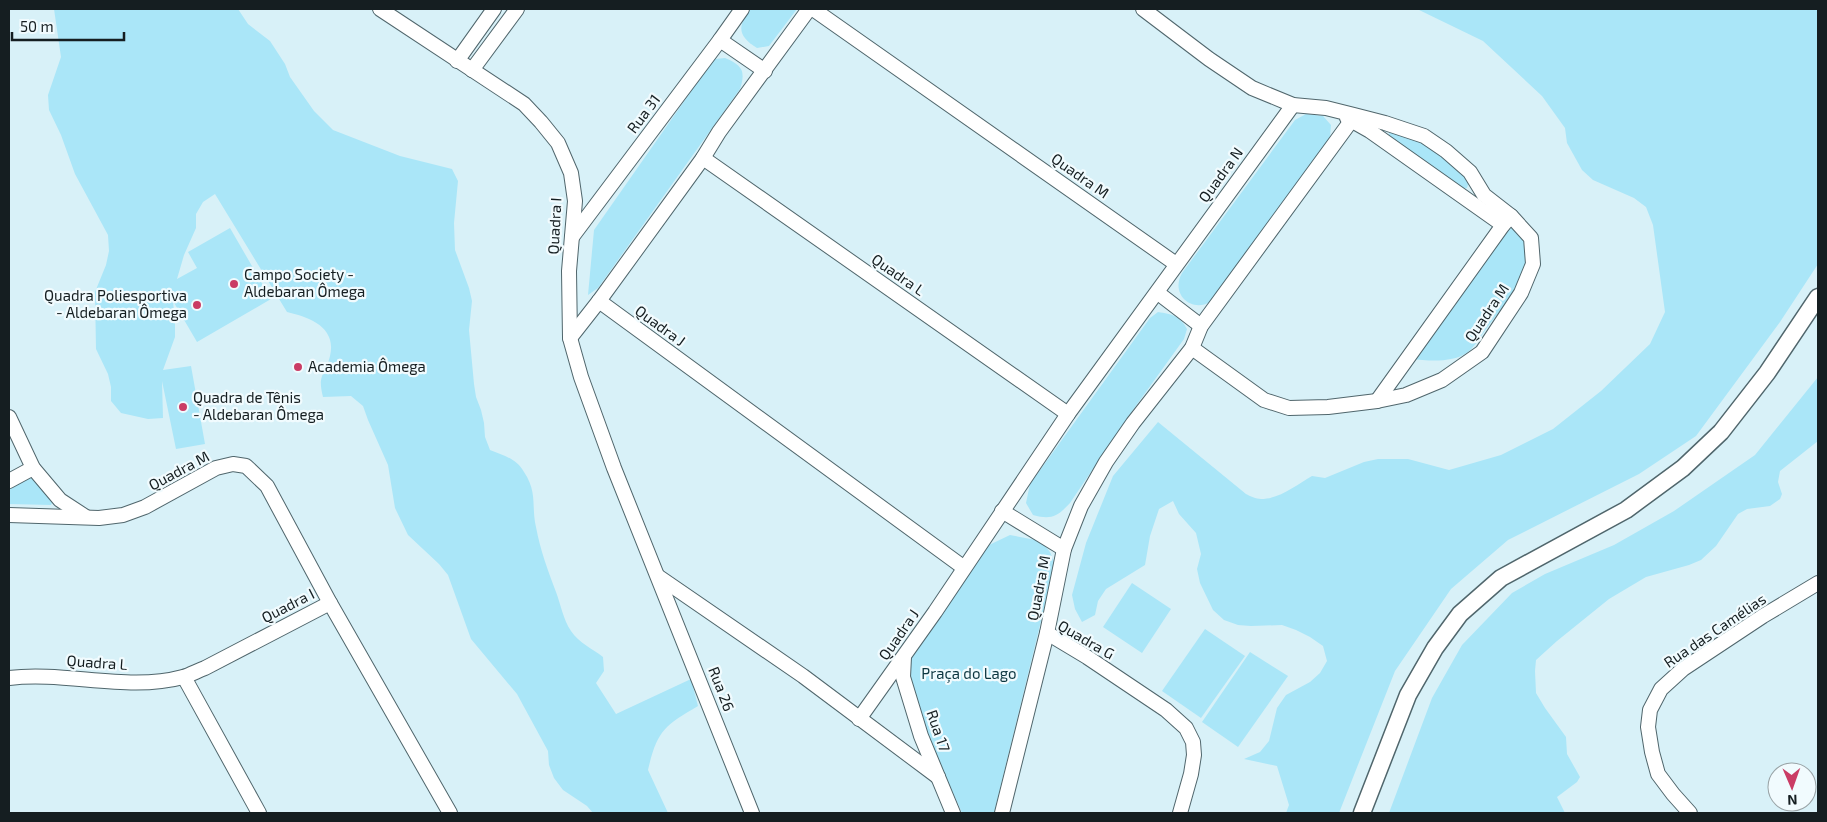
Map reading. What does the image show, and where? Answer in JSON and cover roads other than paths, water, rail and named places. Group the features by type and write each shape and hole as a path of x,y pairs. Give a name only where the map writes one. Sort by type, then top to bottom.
{"street":[{"name":"Quadra I","path":"380,9 457,62 524,104 542,122 558,143 571,173 575,201 569,271 570,338"},
{"path":"457,62 494,9"},
{"path":"472,70 517,9"},
{"name":"Rua 31","path":"572,238 742,9"},
{"path":"809,9 719,132 704,158 570,338 581,377 608,450 659,577 803,676 938,777"},
{"name":"Quadra M","path":"813,9 1176,264"},
{"name":"Quadra M","path":"1143,9 1209,59 1252,88 1293,105 1326,108 1385,123 1424,136 1446,151 1470,172 1484,194 1507,220"},
{"path":"720,40 765,71"},
{"name":"Quadra N","path":"1176,264 1293,105"},
{"name":"Quadra M","path":"1192,348 1264,400 1289,408 1328,407 1376,401 1406,395 1442,380 1482,352 1521,293 1534,264 1531,238 1507,220 1398,150 1326,108"},
{"name":"Quadra M","path":"1047,633 1064,549 1081,506 1106,462 1133,423 1192,348 1201,326 1351,121"},
{"name":"Quadra L","path":"704,158 1068,414"},
{"path":"1376,401 1507,220"},
{"path":"963,567 1068,414 1158,293 1176,264"},
{"path":"1158,293 1201,326"},
{"path":"1362,813 1408,695 1436,648 1460,614 1501,578 1626,510 1683,468 1721,432 1767,372 1818,297"},
{"name":"Quadra J","path":"599,301 963,567 860,719"},
{"path":"9,417 33,468 60,500 87,518"},
{"name":"Quadra M","path":"9,515 87,518 123,515 145,507 216,468 233,464 246,466 267,486 330,603"},
{"path":"9,481 33,468"},
{"path":"1002,511 1064,549"},
{"name":"Rua 26","path":"659,577 752,813"},
{"name":"Rua das Camélias","path":"1690,813 1658,774 1652,752 1648,727 1650,710 1661,689 1683,669 1763,616 1817,586"},
{"name":"Quadra I","path":"184,677 330,603 450,813"},
{"name":"Quadra G","path":"1002,813 1047,633 1087,657 1166,710 1186,728 1193,742 1194,754 1192,774 1180,813"},
{"name":"Rua 17","path":"904,656 903,677 920,736 953,813"},
{"name":"Quadra L","path":"9,678 50,676 140,682 184,677"},
{"path":"184,677 258,813"}],"place":[{"name":"Campo Society - Aldebaran Ômega","path":"234,284"},
{"name":"Quadra Poliesportiva - Aldebaran Ômega","path":"197,305"},
{"name":"Academia Ômega","path":"298,367"},
{"name":"Quadra de Tênis - Aldebaran Ômega","path":"183,407"}],"park label":[{"name":"Praça do Lago","path":"969,674"}]}
